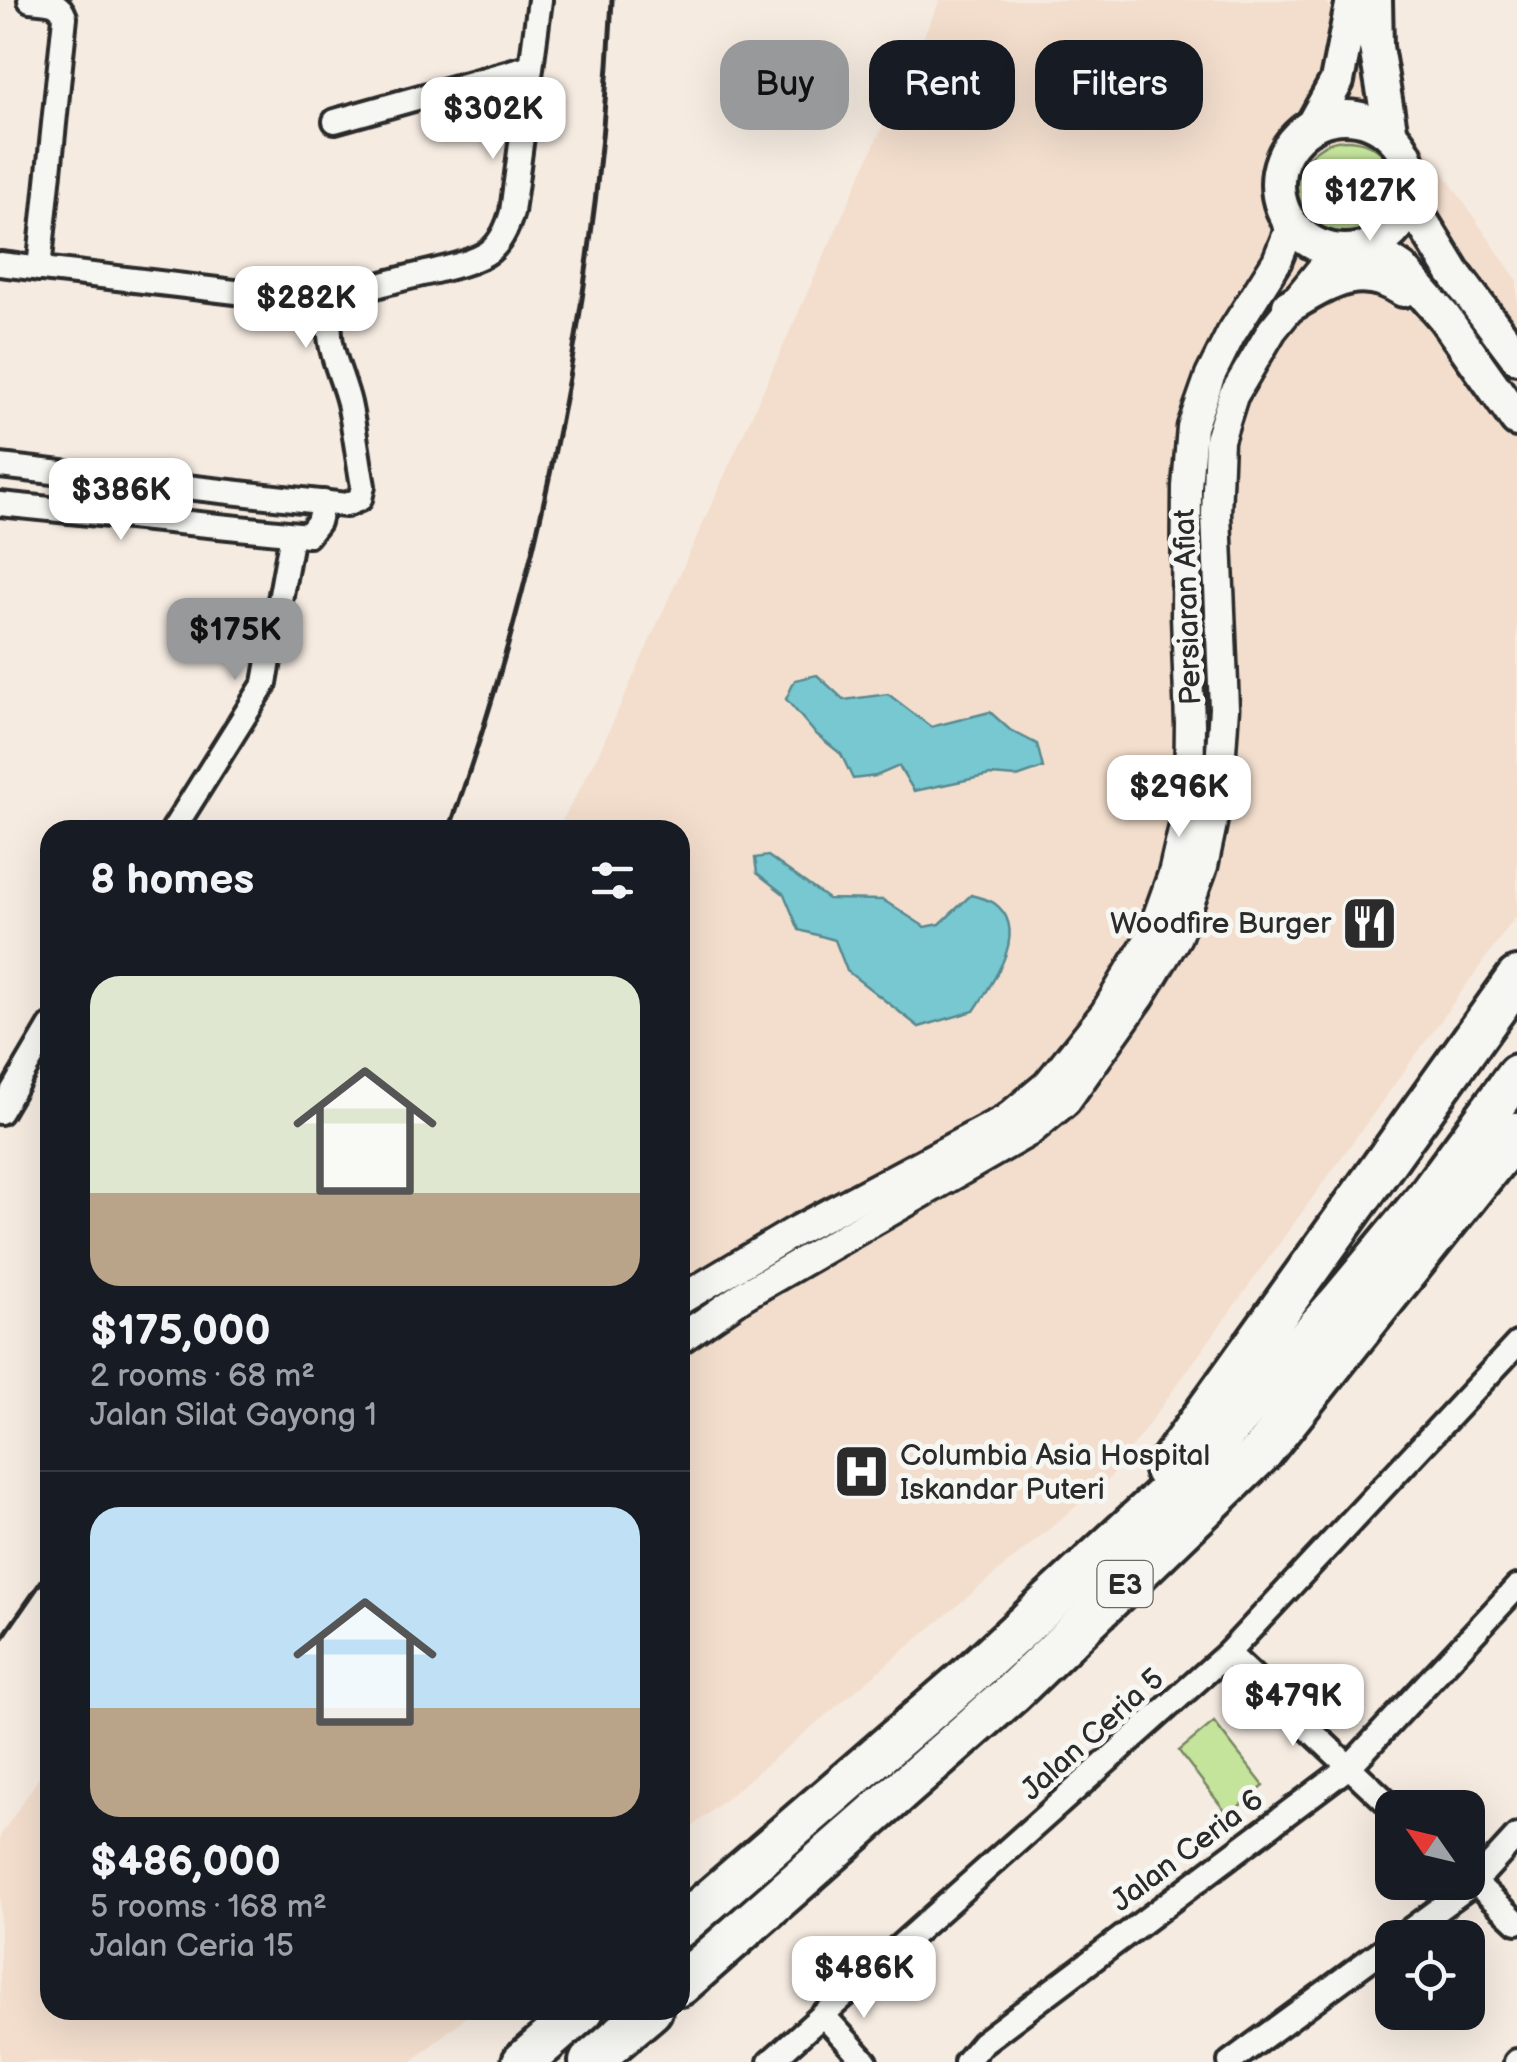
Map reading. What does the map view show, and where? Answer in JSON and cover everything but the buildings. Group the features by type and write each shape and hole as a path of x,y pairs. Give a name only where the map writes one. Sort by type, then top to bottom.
{"highway":[{"path":"1122,1536 1209,1404 1517,978"},
{"name":"E3","path":"690,1917 967,1678 1191,1471 1428,1196 1517,1076"},
{"name":"E3","path":"690,1976 1012,1692 1262,1452 1517,1133"},
{"path":"523,2062 571,2020"},
{"path":"590,2062 639,2020"}],"main road":[{"path":"1312,126 1337,81 1353,0"},
{"path":"1346,251 1375,244 1390,234 1410,202 1409,166 1390,135 1376,48 1374,0"},
{"path":"1390,135 1373,123 1353,118 1332,118 1312,126 1285,155 1279,174 1284,212 1296,231 1314,244 1384,257 1402,269 1444,317 1517,420"},
{"path":"1410,202 1453,272 1517,356"},
{"path":"1289,306 1329,283 1372,275 1396,285 1444,317"}],"street":[{"path":"30,0 54,2 61,6 65,17 39,269"},
{"path":"0,466 346,505 360,499 363,486 349,403 329,325 332,309 338,302 389,281 475,260 492,249 506,230 512,212 540,0"},
{"path":"335,121 531,66"},
{"name":"Persiaran Afiat","path":"690,1333 806,1258 1030,1131 1056,1093 1140,998 1177,936 1203,866 1218,796 1224,708 1216,514 1219,440 1212,414 1210,376 1231,334 1278,261 1289,230 1284,212"},
{"name":"Persiaran Afiat","path":"1212,414 1233,396 1289,306 1346,251"},
{"path":"0,264 294,299"},
{"path":"0,504 308,534 314,529 323,502"},
{"path":"178,820 266,683 292,534"},
{"path":"0,1112 40,1044"},
{"name":"Persiaran Afiat","path":"690,1294 794,1232 1056,1093"},
{"path":"826,1216 838,1243"},
{"path":"794,1232 806,1258"},
{"name":"Jalan Ceria 5","path":"770,2062 1228,1652 1517,1344"},
{"name":"Jalan Ceria 6","path":"966,2062 982,2043 1350,1766 1517,1587"},
{"path":"1228,1652 1375,1790"},
{"path":"1485,1866 1517,1836"},
{"path":"1485,1892 1517,1922"},
{"path":"1422,1920 1446,1900"},
{"path":"1230,2062 1375,1955"},
{"path":"823,2015 866,2062"}],"shaded area":[{"path":"940,0 1325,0 1517,280 1517,915 1109,1479 690,1829 690,820 562,820 596,759 881,130 1015,130 1015,40 922,40"},
{"path":"40,1776 40,2020 462,2020 411,2062 0,2062 0,1836"}],"green space":[{"path":"1347,140 1366,144 1383,155 1394,172 1398,191 1394,210 1383,227 1366,238 1347,242 1328,238 1311,227 1300,210 1296,191 1300,172 1311,155 1328,144"},
{"path":"1214,1722 1264,1786 1228,1815 1179,1751"}],"water":[{"path":"817,675 844,700 888,694 931,727 990,712 1010,730 1037,744 1043,768 1017,777 990,775 914,791 899,766 876,776 853,779 841,754 815,733 786,699 795,680"},
{"path":"768,856 828,899 883,900 925,927 940,924 971,895 994,903 1005,914 1009,928 1009,942 998,973 974,1011 919,1027 847,971 835,940 799,930 784,894 757,873 755,858"}],"railway":[{"path":"452,820 513,628 561,421 594,211 612,0"},
{"path":"0,1641 40,1583"}],"place":[{"name":"Woodfire Burger","path":"1370,923"},
{"name":"Columbia Asia Hospital Iskandar Puteri","path":"861,1472"}]}
